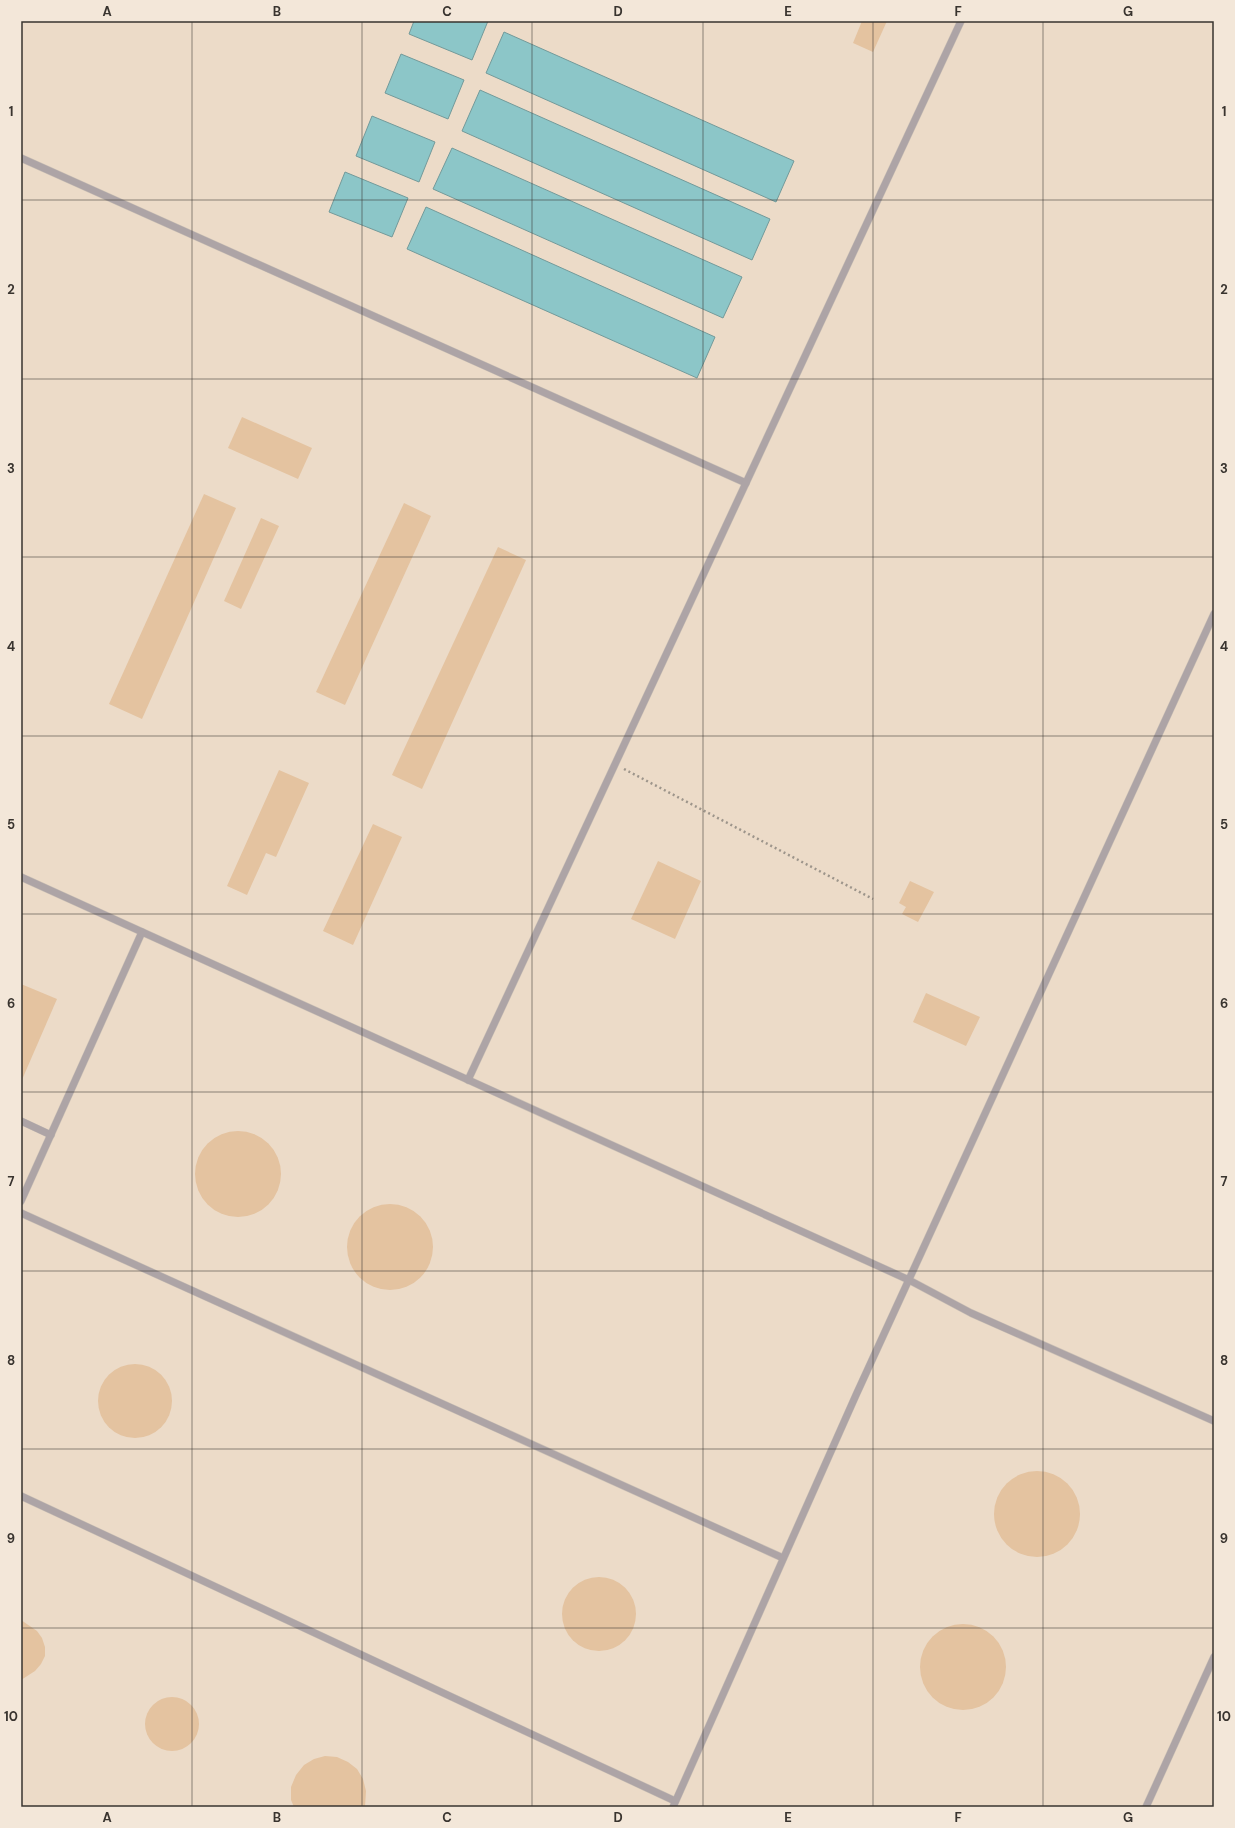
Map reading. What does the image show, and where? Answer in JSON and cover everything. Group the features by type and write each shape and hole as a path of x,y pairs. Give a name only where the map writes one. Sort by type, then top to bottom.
{"lane":[{"path":"468,1080 961,21"},
{"path":"21,158 746,483"},
{"path":"21,1496 674,1804 909,1280 1214,614"},
{"path":"21,877 909,1280 971,1313 1214,1421"},
{"path":"21,1201 142,932"},
{"path":"21,1121 50,1135"},
{"path":"21,1213 784,1558"},
{"path":"1146,1807 1214,1657"}],"path":[{"path":"615,764 873,899"}],"shaded area":[{"path":"21,21 1214,21 1214,1807 21,1807"}],"water":[{"path":"414,21 488,21 472,60 409,34"},
{"path":"504,32 794,161 776,202 486,73"},
{"path":"401,54 464,80 448,119 385,93"},
{"path":"480,90 770,219 752,260 462,131"},
{"path":"372,116 435,142 419,182 356,156"},
{"path":"452,148 742,277 723,318 433,189"},
{"path":"345,172 408,198 392,237 329,212"},
{"path":"426,207 715,337 697,378 407,249"}],"building":[{"path":"862,21 887,21 873,52 853,43"},
{"path":"242,417 312,448 298,479 228,448"},
{"path":"204,494 236,508 142,719 109,704"},
{"path":"404,503 431,516 345,705 316,692"},
{"path":"261,518 279,526 241,609 224,601"},
{"path":"498,547 526,560 422,789 392,775"},
{"path":"279,770 309,783 276,857 266,853 247,895 227,886"},
{"path":"373,824 402,837 353,945 323,931"},
{"path":"658,861 701,881 675,939 631,919"},
{"path":"910,881 934,892 918,922 902,914 906,907 899,903"},
{"path":"21,984 57,999 21,1082"},
{"path":"926,993 980,1017 966,1046 913,1022"},
{"path":"238,1131 254,1134 262,1138 274,1150 278,1158 281,1174 278,1190 274,1198 262,1210 254,1214 238,1217 222,1214 214,1210 202,1198 198,1190 195,1174 198,1158 202,1150 214,1138 222,1134"},
{"path":"390,1204 406,1207 414,1211 426,1223 430,1231 433,1247 430,1263 426,1271 414,1283 406,1287 390,1290 374,1287 366,1283 354,1271 350,1263 347,1247 350,1231 354,1223 366,1211 374,1207"},
{"path":"128,1364 142,1364 156,1370 166,1380 172,1394 172,1408 166,1422 156,1432 142,1438 128,1438 114,1432 104,1422 98,1408 98,1394 104,1380 114,1370"},
{"path":"1037,1471 1053,1474 1061,1478 1073,1490 1077,1498 1080,1514 1077,1530 1073,1538 1061,1550 1053,1554 1037,1557 1021,1554 1013,1550 1001,1538 997,1530 994,1514 997,1498 1001,1490 1013,1478 1021,1474"},
{"path":"592,1577 606,1577 620,1583 630,1593 636,1607 636,1621 630,1635 620,1645 606,1651 592,1651 578,1645 568,1635 562,1621 562,1607 568,1593 578,1583"},
{"path":"21,1620 37,1631 42,1638 45,1647 45,1656 35,1671 21,1680"},
{"path":"963,1624 979,1627 987,1631 999,1643 1003,1651 1006,1667 1003,1683 999,1691 987,1703 979,1707 963,1710 947,1707 939,1703 927,1691 923,1683 920,1667 923,1651 927,1643 939,1631 947,1627"},
{"path":"172,1697 182,1699 191,1705 197,1714 199,1724 197,1734 191,1743 182,1749 172,1751 162,1749 153,1743 147,1734 145,1724 147,1714 153,1705 162,1699"},
{"path":"325,1756 337,1757 348,1762 357,1769 363,1779 366,1791 365,1807 294,1807 291,1800 291,1787 296,1775 304,1765 314,1759"}]}
